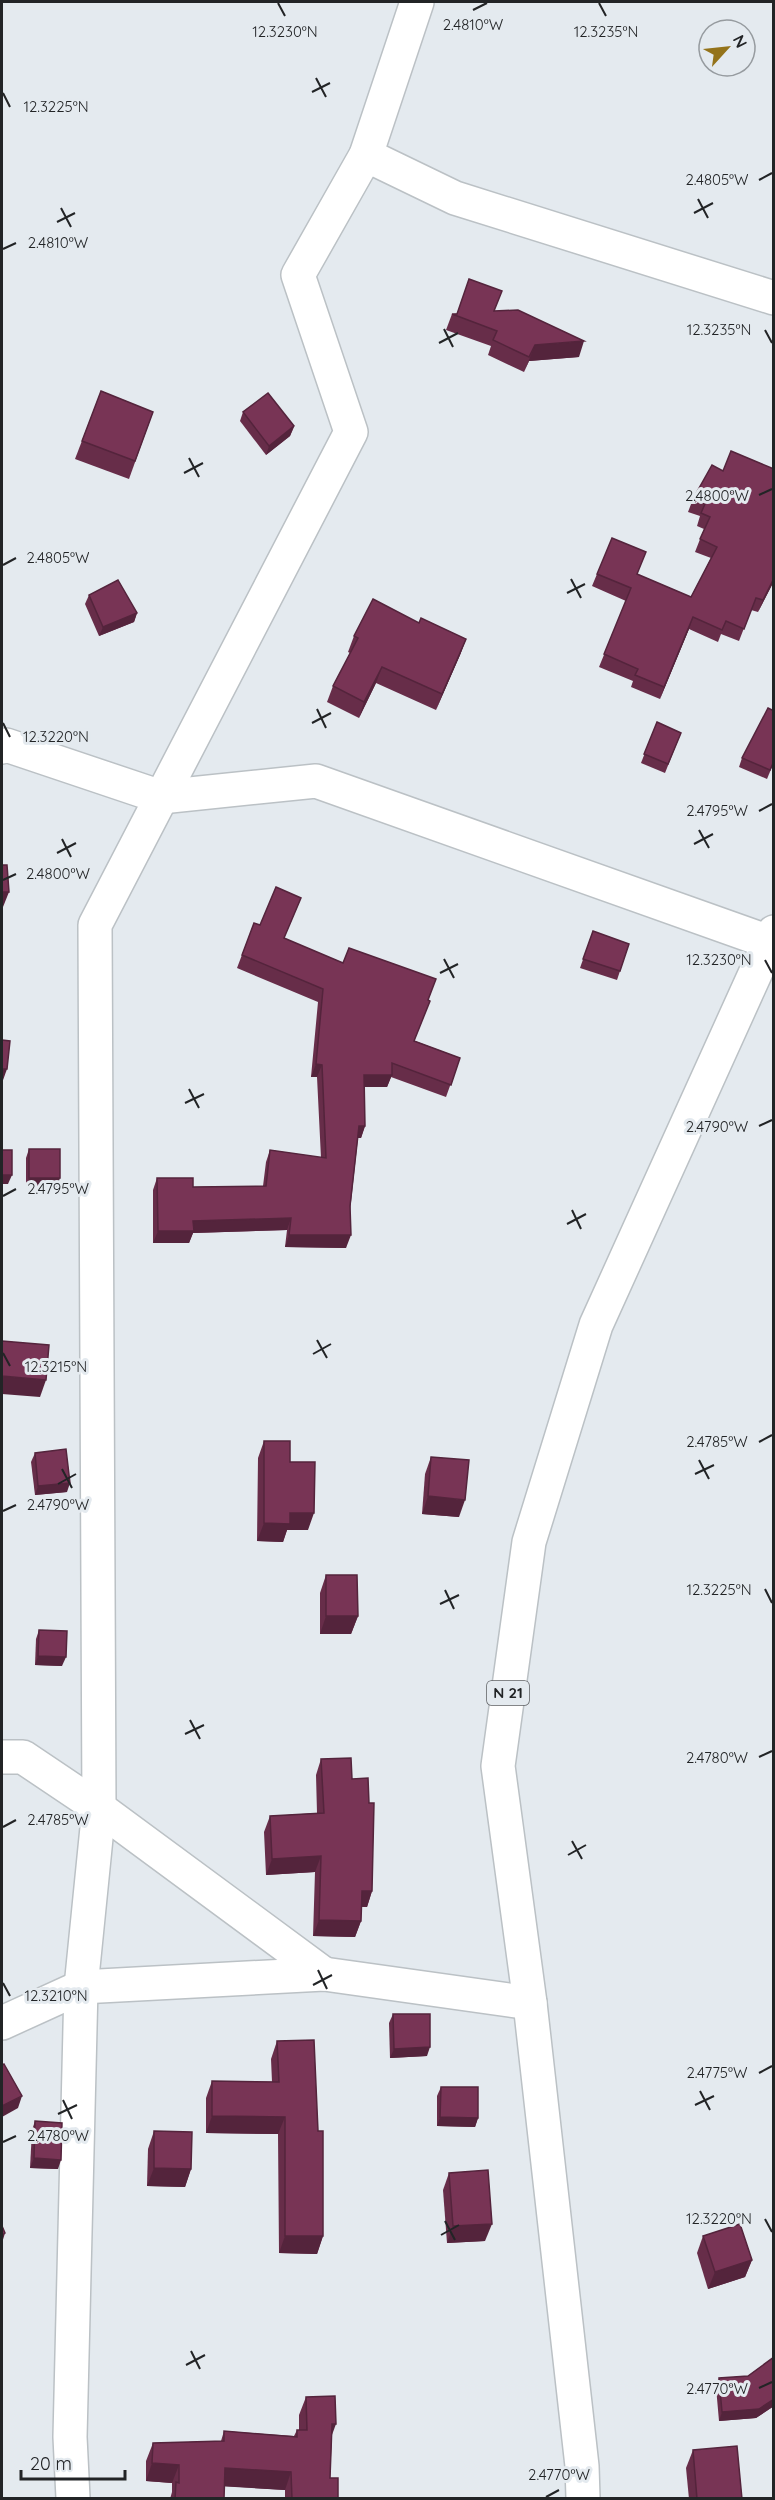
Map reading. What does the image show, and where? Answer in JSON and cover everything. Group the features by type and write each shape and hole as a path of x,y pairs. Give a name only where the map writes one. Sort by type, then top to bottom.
{"street":[{"path":"73,2499 71,2426 81,1988 99,1808 95,925 351,432 298,275 366,156 417,2"},
{"path":"366,156 455,198 774,298"},
{"path":"2,747 6,745 161,797 316,781 771,937"},
{"name":"N 21","path":"583,2499 582,2466 530,2003 498,1766 529,1542 596,1325 771,937"},
{"path":"2,1757 23,1757 99,1808 324,1974"},
{"path":"2,2023 81,1988 324,1974 530,2003"}],"building":[{"path":"469,279 502,291 494,311 518,310 584,341 535,345 529,357 493,340 497,331 452,314 457,314"},
{"path":"101,391 153,412 135,461 82,441"},
{"path":"268,393 294,426 269,446 243,412"},
{"path":"731,451 774,469 774,578 763,600 756,598 744,629 726,621 722,630 693,617 664,687 635,675 638,669 604,654 631,588 597,574 612,538 646,552 637,574 691,597 717,547 700,539 710,517 701,513 705,504 693,499 712,465 723,471"},
{"path":"118,580 137,613 103,627 89,595"},
{"path":"373,599 419,623 421,618 466,639 442,694 382,667 364,702 333,686 358,638 354,636"},
{"path":"768,708 774,711 774,761 770,770 742,758"},
{"path":"657,722 681,733 668,764 644,754"},
{"path":"2,865 7,865 9,892 2,892"},
{"path":"276,887 301,898 284,938 343,963 349,948 436,979 414,1041 460,1058 451,1085 392,1063 392,1075 364,1075 365,1126 359,1126 350,1206 351,1235 289,1235 291,1218 193,1221 194,1231 158,1231 157,1178 193,1178 193,1187 266,1186 270,1150 326,1158 322,1065 316,1064 323,989 242,955 254,923 260,925"},
{"path":"593,931 629,944 620,971 583,959"},
{"path":"2,1040 10,1041 7,1069 2,1069"},
{"path":"29,1149 60,1149 60,1178 29,1178"},
{"path":"2,1150 12,1150 12,1175 2,1175"},
{"path":"2,1341 49,1345 46,1380 2,1376"},
{"path":"264,1441 290,1441 290,1462 315,1462 314,1513 290,1513 290,1524 264,1523"},
{"path":"66,1449 70,1483 38,1486 35,1453"},
{"path":"431,1457 469,1460 465,1500 428,1496"},
{"path":"326,1575 357,1575 358,1616 326,1616"},
{"path":"39,1630 67,1631 66,1657 38,1656"},
{"path":"351,1758 352,1779 368,1778 369,1803 374,1803 372,1891 362,1891 361,1921 319,1920 321,1856 272,1859 270,1816 324,1813 321,1759"},
{"path":"393,2014 430,2014 430,2047 394,2049"},
{"path":"314,2040 318,2131 323,2131 323,2236 285,2236 285,2117 212,2116 212,2081 279,2082 277,2041"},
{"path":"4,2064 22,2096 2,2106 2,2065"},
{"path":"441,2087 478,2087 478,2118 440,2117"},
{"path":"35,2121 62,2123 61,2160 34,2158"},
{"path":"154,2131 192,2132 191,2169 154,2168"},
{"path":"488,2170 492,2224 453,2226 449,2173"},
{"path":"740,2224 752,2260 715,2272 703,2236"},
{"path":"774,2357 774,2399 759,2409 722,2412 719,2378 748,2376"},
{"path":"335,2396 336,2424 332,2424 330,2478 338,2478 338,2499 292,2499 291,2472 225,2468 224,2499 175,2499 176,2482 179,2483 179,2465 152,2463 153,2443 224,2441 224,2431 297,2437 297,2430 307,2430 306,2397"},
{"path":"737,2446 742,2499 697,2499 693,2450"}]}
